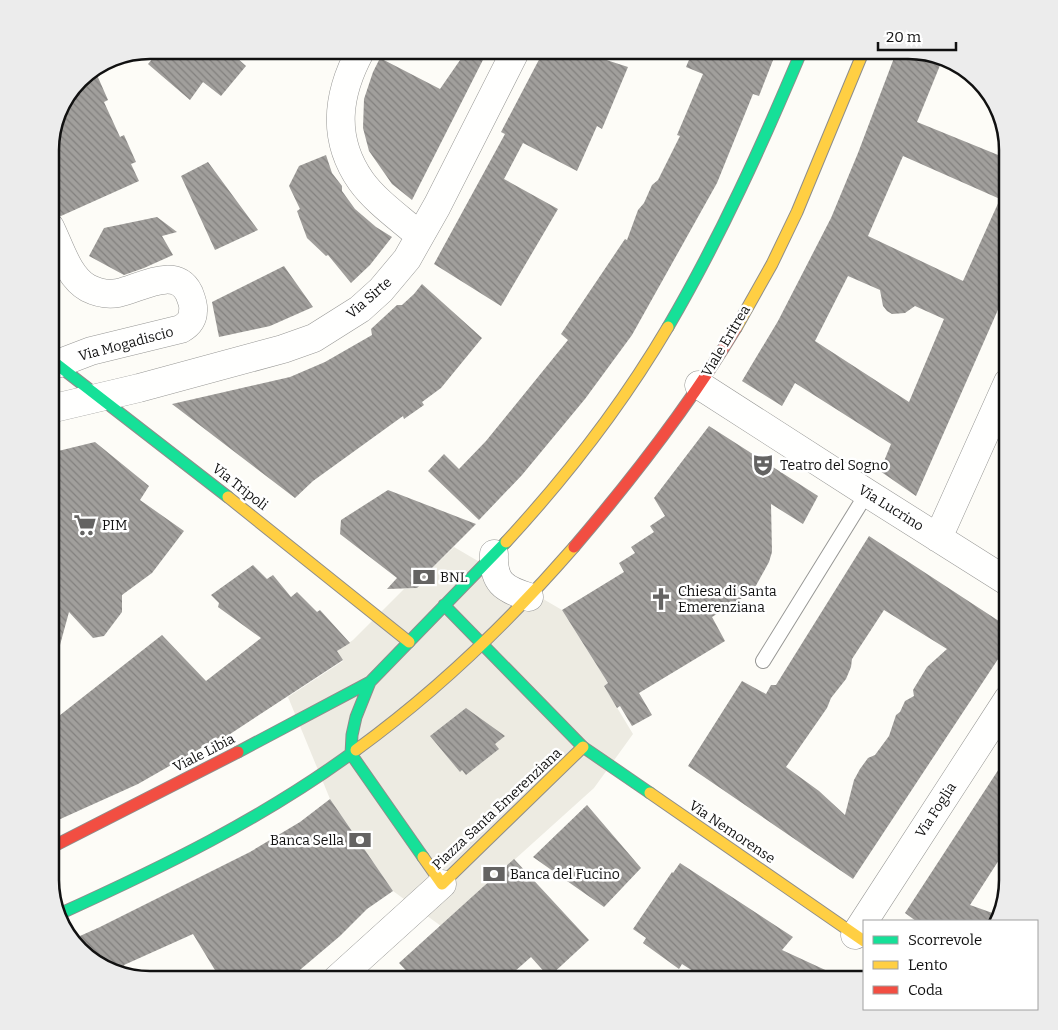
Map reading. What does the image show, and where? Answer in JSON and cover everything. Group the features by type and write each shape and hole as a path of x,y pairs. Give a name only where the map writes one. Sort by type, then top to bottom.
{"street":[{"path":"356,59 348,75 342,95 342,133 350,162 362,182 389,210 420,236"},
{"name":"Via Sirte","path":"59,407 264,354 314,338 360,309 381,290 407,260 437,206 511,59"},
{"path":"351,754 351,740 355,718 370,682 494,554 552,489 593,439 632,383 677,312 709,256 758,153 798,59"},
{"name":"Viale Eritrea","path":"483,644 566,556 632,478 679,415 699,384 772,263 812,178 860,59"},
{"name":"Via Mogadiscio","path":"59,245 78,280 87,287 104,294 117,293 166,279 181,284 186,288 194,311 193,317 188,324 180,329 59,359"},
{"name":"Via Tripoli","path":"59,366 264,525 409,642"},
{"name":"Via Lucrino","path":"699,384 999,576"},
{"path":"938,538 999,402"},
{"path":"494,554 494,573 501,584 510,590 529,596"},
{"name":"Piazza Santa Emerenziana","path":"351,754 442,884 583,747 444,605"},
{"path":"65,911 166,864 263,812 351,754 397,719 450,675 483,644"},
{"name":"Viale Libia","path":"59,843 287,727 370,682"},
{"name":"Via Foglia","path":"871,920 999,714"},
{"name":"Via Nemorense","path":"583,747 860,938"},
{"path":"346,971 442,884"}],"lane":[{"path":"763,661 867,493"}],"shaded area":[{"path":"454,547 562,610 608,683 604,686 633,734 594,788 441,926 393,891 330,799 288,697 343,661 337,651 353,640 404,589 417,588 427,579 425,575"}],"building":[{"path":"152,59 238,59 246,66 221,96 203,82 190,100 148,64"},
{"path":"380,59 440,89 461,59 483,59 412,200 392,184 369,151 363,128 364,99"},
{"path":"539,59 603,59 628,67 602,129 597,126 577,171 523,143 504,179 558,209 501,306 434,264 505,134 501,132"},
{"path":"689,59 773,59 759,96 753,94 717,183 632,335 585,399 522,475 479,520 428,471 444,454 459,469 486,441 568,340 561,334 625,239 627,240 638,210 644,203 652,185 658,180 680,136 677,135 703,74 686,67"},
{"path":"894,59 914,59 940,65 917,122 999,155 999,199 903,156 868,236 963,281 999,201 999,307 916,496 880,471 891,444 795,383 782,406 742,381 778,321 831,218","holes":["848,276 880,290 883,306 892,314 905,313 915,306 944,319 909,402 815,341"]},
{"path":"97,75 108,100 104,102 120,137 124,135 136,162 131,164 139,181 59,215 59,144 62,126 74,99 85,85"},
{"path":"326,155 332,173 355,209 376,227 392,237 370,265 351,283 328,255 326,256 307,238 297,211 300,209 289,186 299,166"},
{"path":"208,162 258,230 215,250 181,176"},
{"path":"157,217 177,232 162,236 173,255 124,275 89,256 104,228"},
{"path":"284,266 313,307 270,326 219,337 212,302"},
{"path":"422,284 482,338 441,388 422,402 424,405 404,419 403,416 313,481 295,498 172,404 290,377 325,362 372,335 371,329 397,305 402,305"},
{"name":"Chiesa di Santa Emerenziana","path":"709,426 818,496 803,524 771,504 772,552 769,562 753,591 712,617 725,641 639,693 652,715 632,726 620,706 617,708 604,686 608,683 562,610 624,572 619,563 635,553 631,547 654,532 650,526 665,516 654,498"},
{"name":"PIM","path":"95,442 149,486 140,500 184,531 152,573 122,595 122,612 104,636 93,638 69,612 59,649 59,451"},
{"path":"388,490 476,524 425,575 428,578 417,588 387,589 397,578 340,534 341,520"},
{"path":"869,536 999,621 999,658 853,879 688,766 742,681 766,694 771,685 776,685","holes":["884,610 947,649 927,667 913,690 914,696 905,701 900,712 896,715 889,736 875,755 868,758 860,769 854,780 845,815 819,791 786,767 827,708 831,698 846,679 852,659"]},
{"path":"253,565 267,579 273,575 291,597 297,592 317,612 320,610 350,643 337,651 343,660 224,738 222,736 138,784 59,820 59,716 162,635 206,681 261,638 218,607 219,603 211,595"},
{"path":"466,708 505,736 495,744 499,749 466,775 462,770 460,772 430,736"},
{"path":"999,769 999,860 970,905 993,913 990,920 915,920 905,913"},
{"path":"330,799 393,891 367,909 340,936 299,971 216,971 193,934 124,965 125,967 99,956 78,937 250,852 300,822"},
{"path":"587,805 641,868 604,907 533,857"},
{"path":"514,859 589,940 555,971 544,971 531,957 515,971 407,971 399,963"},
{"path":"680,863 793,937 782,950 828,971 693,971 682,964 679,969 643,943 646,938 633,929"}],"traffic: fast":[{"path":"668,327 740,191 798,59"},
{"path":"59,366 228,497"},
{"path":"423,857 351,754 352,735 356,717 370,682 506,542"},
{"path":"444,605 583,747 650,793"},
{"path":"238,752 370,682"},
{"path":"65,911 135,879 248,820 321,775 356,750"}],"traffic: slow":[{"path":"736,328 772,264 797,212 860,59"},
{"path":"506,542 551,492 593,439 632,384 668,327"},
{"path":"228,497 409,642"},
{"path":"356,750 415,704 471,655 574,547"},
{"path":"423,857 442,884 583,747"},
{"path":"650,793 863,940"}],"traffic: jam":[{"path":"574,547 660,441 736,328"},
{"path":"59,843 238,752"}],"place":[{"name":"Teatro del Sogno","path":"763,465"},
{"name":"PIM","path":"85,525"},
{"name":"BNL","path":"424,577"},
{"name":"Chiesa di Santa Emerenziana","path":"661,599"},
{"name":"Banca Sella","path":"360,840"},
{"name":"Banca del Fucino","path":"494,874"}]}
